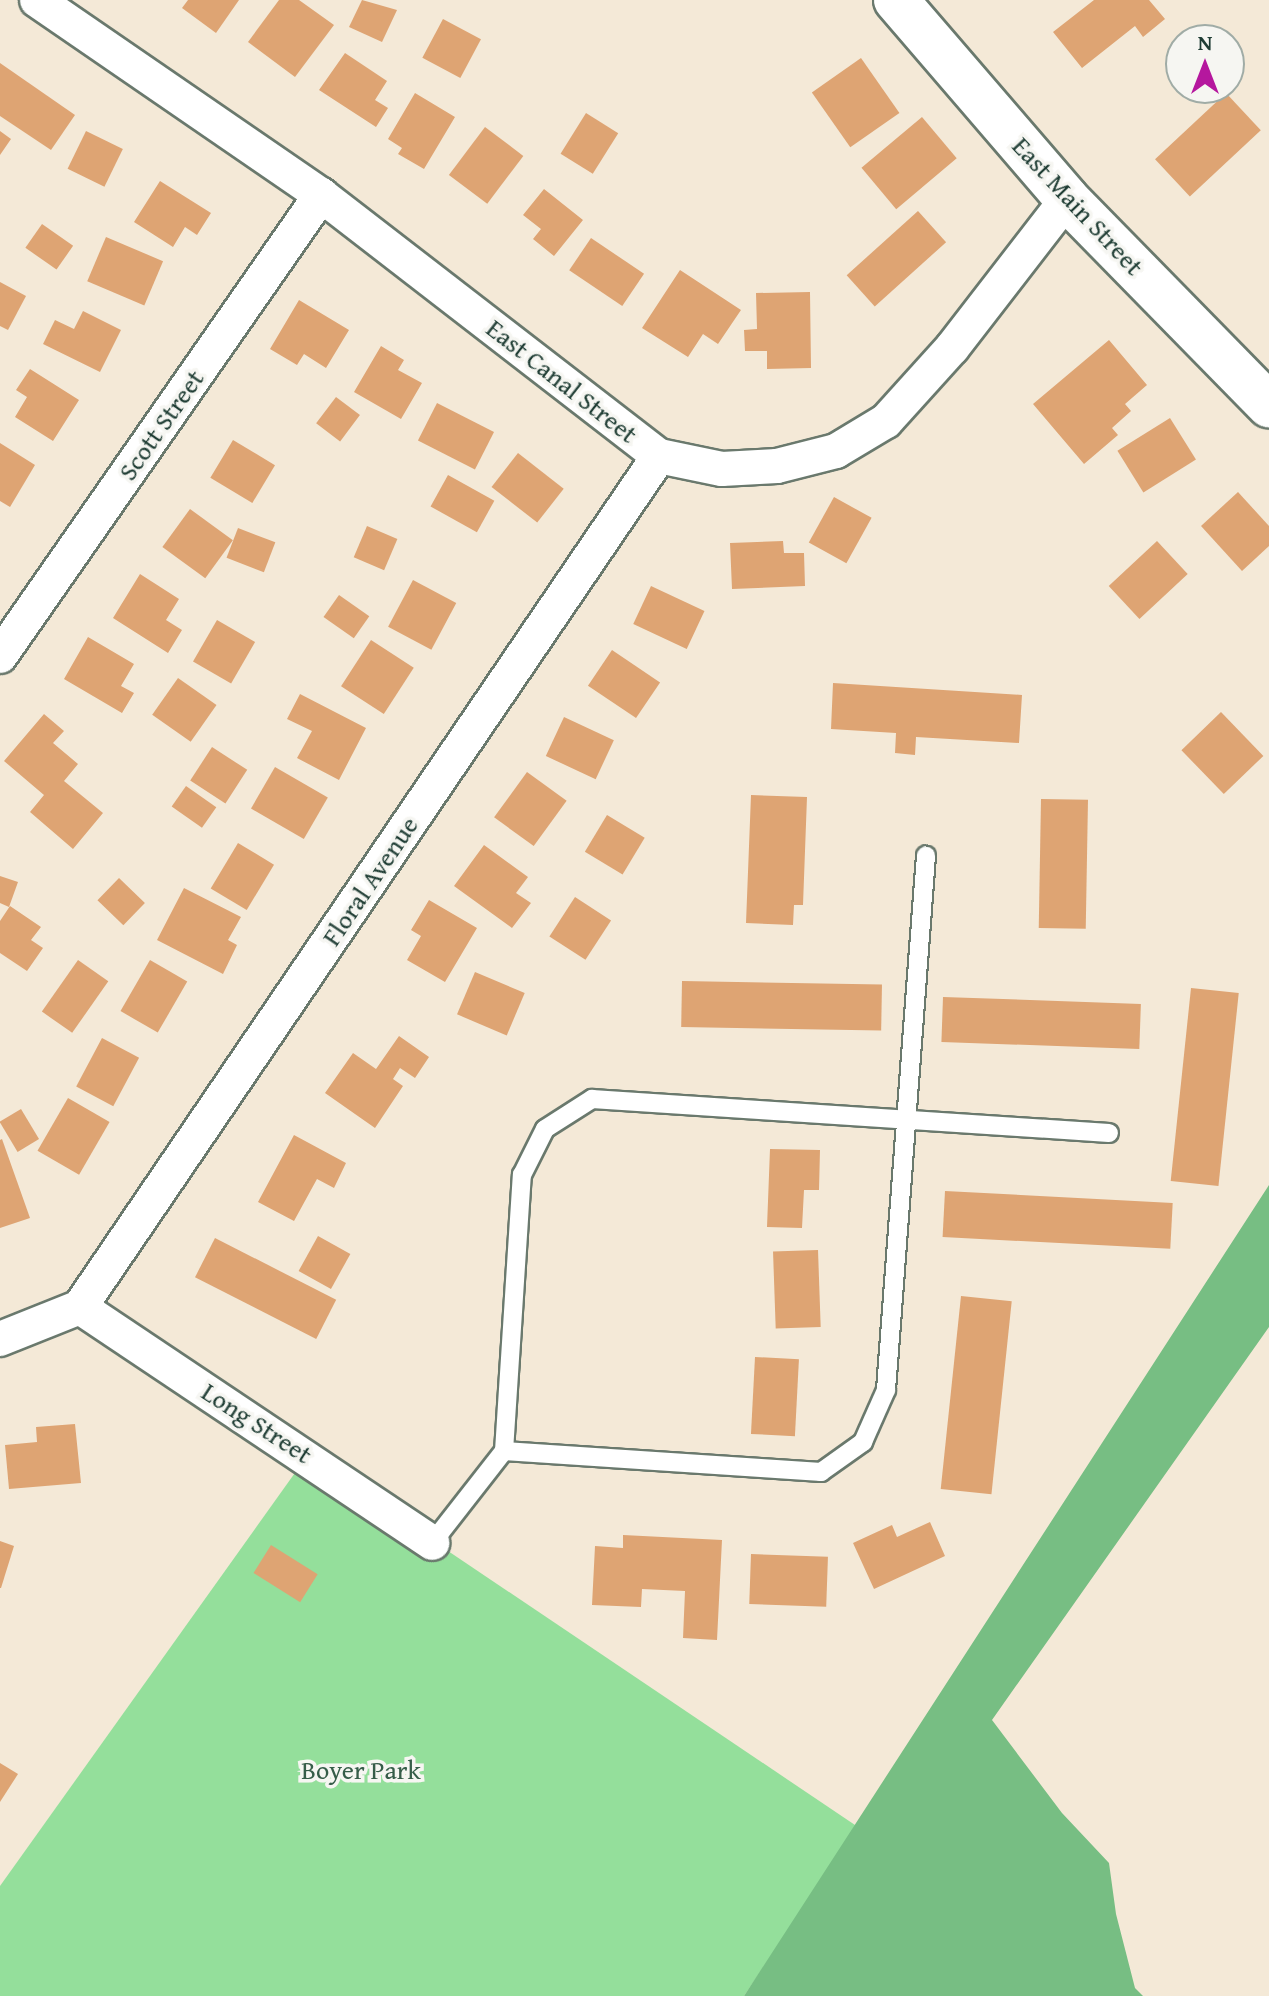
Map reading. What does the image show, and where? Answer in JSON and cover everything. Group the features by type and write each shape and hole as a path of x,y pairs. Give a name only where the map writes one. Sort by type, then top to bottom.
{"main road":[{"name":"East Main Street","path":"896,0 1067,199 1269,405"}],"street":[{"name":"East Canal Street","path":"37,0 321,195 659,456 722,469 777,466 836,451 886,421 952,348 1067,199"},
{"name":"Scott Street","path":"0,656 321,195"},
{"name":"Floral Avenue","path":"80,1307 659,456"},
{"path":"0,1339 80,1307"},
{"name":"Long Street","path":"80,1307 432,1543"}],"lane":[{"path":"504,1451 821,1472 863,1442 886,1390 926,855"},
{"path":"432,1543 504,1451 522,1175 545,1129 592,1099 1109,1133"}],"green space":[{"path":"1269,1185 1269,1327 992,1720 1062,1813 1109,1863 1116,1914 1135,1988 1143,1996 744,1996"},
{"name":"Boyer Park","path":"307,1456 858,1827 744,1996 0,1996 0,1886"}],"building":[{"path":"188,0 239,0 216,33 182,8"},
{"path":"279,0 299,0 334,25 295,77 248,42"},
{"path":"362,0 397,10 382,42 349,27"},
{"path":"1094,0 1149,0 1165,19 1143,37 1135,26 1082,68 1053,32"},
{"path":"443,19 481,39 460,78 422,58"},
{"path":"345,53 387,81 375,100 388,108 376,127 319,90"},
{"path":"861,58 899,113 850,147 812,92"},
{"path":"0,63 75,115 51,150 0,116"},
{"path":"415,93 455,117 424,169 398,154 402,148 388,139"},
{"path":"1214,104 1236,104 1261,130 1190,196 1155,159"},
{"path":"586,113 618,133 593,174 561,154"},
{"path":"922,117 957,158 896,209 861,168"},
{"path":"485,127 523,156 487,204 449,175"},
{"path":"0,131 11,139 0,155"},
{"path":"86,131 123,149 104,187 68,169"},
{"path":"160,181 211,213 197,235 185,227 173,247 134,222"},
{"path":"544,189 583,220 554,256 533,239 541,229 523,215"},
{"path":"918,211 946,242 875,306 847,275"},
{"path":"42,224 73,246 56,270 25,248"},
{"path":"106,237 163,261 144,305 87,281"},
{"path":"591,238 644,274 622,306 569,270"},
{"path":"680,270 741,310 718,344 703,334 688,357 642,328"},
{"path":"0,282 26,296 8,330 0,326"},
{"path":"810,292 811,368 767,369 767,351 745,351 744,330 757,329 756,293"},
{"path":"299,300 349,330 326,368 304,354 297,365 270,349"},
{"path":"83,311 121,330 100,372 43,344 55,320 74,329"},
{"path":"1109,340 1147,385 1125,404 1131,411 1112,428 1118,435 1084,464 1033,404"},
{"path":"381,346 404,360 398,370 422,383 401,419 354,392"},
{"path":"30,369 79,400 53,441 15,417 27,397 16,390"},
{"path":"336,397 360,415 340,441 316,423"},
{"path":"437,403 494,432 475,469 418,440"},
{"path":"1170,418 1196,460 1143,492 1117,451"},
{"path":"233,440 275,465 252,503 210,478"},
{"path":"0,443 35,465 10,507 0,501"},
{"path":"518,453 564,489 537,523 492,487"},
{"path":"448,475 494,501 477,532 431,506"},
{"path":"1238,492 1269,526 1269,546 1242,571 1201,526"},
{"path":"834,497 872,518 846,563 809,542"},
{"path":"190,509 233,540 205,578 162,547"},
{"path":"367,526 397,539 384,570 354,557"},
{"path":"238,528 275,542 264,572 227,558"},
{"path":"783,541 784,553 804,553 805,586 732,589 730,543"},
{"path":"1157,541 1188,574 1139,619 1109,586"},
{"path":"140,574 179,599 166,620 182,630 168,653 113,618"},
{"path":"413,580 456,603 431,650 388,627"},
{"path":"651,586 704,611 687,649 633,624"},
{"path":"339,595 369,616 354,638 324,617"},
{"path":"217,620 255,642 231,684 193,662"},
{"path":"88,637 134,664 121,686 134,693 122,713 64,679"},
{"path":"371,640 414,668 384,714 341,686"},
{"path":"612,650 660,682 636,718 588,686"},
{"path":"178,678 217,705 191,742 152,715"},
{"path":"833,683 1022,695 1019,743 916,737 915,755 895,753 896,733 831,729"},
{"path":"300,694 366,728 339,780 297,758 312,731 287,719"},
{"path":"1221,712 1263,756 1224,794 1181,750"},
{"path":"44,714 64,731 53,743 78,764 64,781 103,813 73,849 30,812 44,795 4,761"},
{"path":"564,717 614,740 596,779 546,756"},
{"path":"212,747 247,770 225,803 190,781"},
{"path":"275,767 328,798 304,839 251,809"},
{"path":"527,772 567,801 534,846 494,817"},
{"path":"186,786 216,807 202,828 172,806"},
{"path":"751,795 807,797 803,905 794,905 793,925 746,923"},
{"path":"1041,799 1088,800 1086,929 1039,928"},
{"path":"607,815 645,838 623,875 585,852"},
{"path":"238,843 274,865 247,910 211,888"},
{"path":"484,845 528,877 516,893 531,903 512,928 454,886"},
{"path":"0,876 18,882 9,907 0,903"},
{"path":"119,878 145,903 123,925 97,900"},
{"path":"184,888 241,917 228,940 237,945 223,974 157,940"},
{"path":"575,897 611,920 585,960 549,936"},
{"path":"429,900 477,928 445,982 407,960 421,936 411,930"},
{"path":"10,906 41,927 31,940 43,948 27,971 0,953 0,921"},
{"path":"78,960 108,981 72,1033 42,1012"},
{"path":"150,960 187,982 158,1033 120,1011"},
{"path":"475,972 525,993 507,1035 457,1014"},
{"path":"682,981 882,984 881,1030 681,1027"},
{"path":"1191,988 1239,993 1218,1186 1171,1181"},
{"path":"943,997 1141,1004 1139,1049 941,1042"},
{"path":"399,1036 429,1057 415,1078 400,1068 393,1079 403,1086 375,1128 325,1093 353,1053 376,1069"},
{"path":"102,1038 139,1058 113,1106 76,1087"},
{"path":"68,1098 110,1122 79,1175 38,1151"},
{"path":"21,1109 39,1139 18,1152 0,1122"},
{"path":"294,1135 346,1163 334,1188 317,1179 294,1221 258,1202"},
{"path":"0,1140 30,1218 0,1228"},
{"path":"770,1149 820,1150 819,1190 804,1190 802,1228 767,1227"},
{"path":"945,1191 1173,1203 1170,1249 943,1237"},
{"path":"318,1236 350,1254 331,1289 299,1271"},
{"path":"215,1238 336,1300 316,1339 195,1277"},
{"path":"818,1250 821,1327 776,1329 773,1252"},
{"path":"961,1296 1012,1301 991,1494 941,1489"},
{"path":"755,1357 799,1359 795,1436 751,1434"},
{"path":"75,1424 81,1483 9,1489 5,1445 37,1442 36,1427"},
{"path":"930,1522 945,1556 874,1589 853,1543 892,1525 897,1537"},
{"path":"623,1535 722,1540 717,1640 683,1638 685,1591 642,1589 641,1607 592,1605 595,1546 623,1548"},
{"path":"0,1541 14,1546 1,1588 0,1588"},
{"path":"271,1545 318,1574 300,1602 254,1573"},
{"path":"751,1554 828,1557 826,1607 749,1604"},
{"path":"0,1763 18,1774 0,1802"}]}
